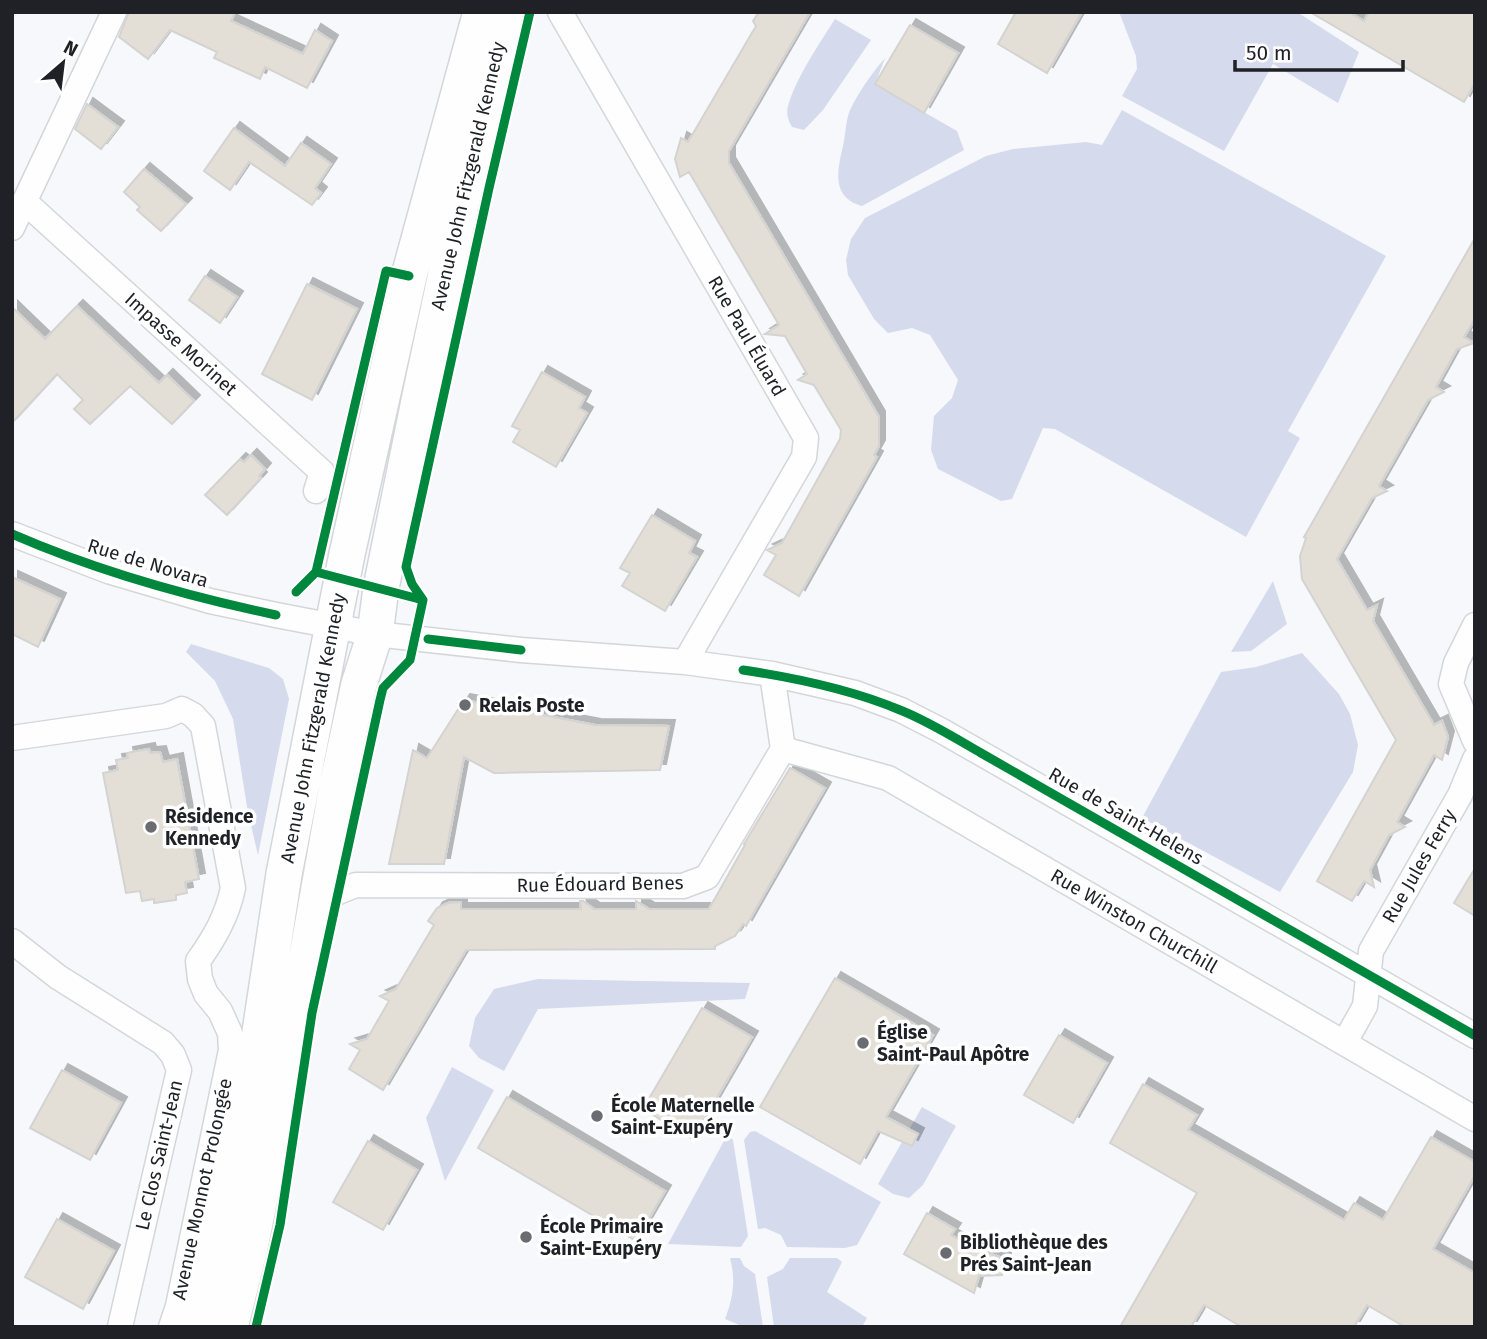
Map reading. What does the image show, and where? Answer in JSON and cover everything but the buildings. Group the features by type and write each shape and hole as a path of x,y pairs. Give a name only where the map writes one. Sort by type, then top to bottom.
{"main road":[{"name":"Avenue John Fitzgerald Kennedy","path":"200,1327 253,1078 284,874 331,626 344,578 347,554 409,276 481,12"},
{"name":"Avenue John Fitzgerald Kennedy","path":"230,1327 249,1252 294,1030 337,786 359,684 375,635 381,588 420,396 506,12"}],"street":[{"path":"12,228 114,12"},
{"name":"Rue Paul Éluard","path":"559,12 806,438 804,457 685,662"},
{"name":"Impasse Morinet","path":"25,202 321,472 316,491"},
{"name":"Rue de Novara","path":"12,534 108,571 210,601 375,635"},
{"path":"1475,625 1456,663 1451,684 1475,741"},
{"name":"Rue de Saint-Helens","path":"375,635 521,650 685,662 772,674 855,693 901,710 993,759 1475,1035"},
{"path":"772,674 783,749"},
{"name":"Avenue Monnot Prolongée","path":"12,738 166,716 182,709 193,715 203,726 233,888 228,912 198,961 203,987 230,1033 231,1050 178,1306 171,1327"},
{"name":"Rue Édouard Benes","path":"314,906 356,885 683,886 707,877 783,749"},
{"name":"Rue Winston Churchill","path":"783,749 888,778 1475,1119"},
{"name":"Rue Jules Ferry","path":"1345,1042 1364,1006 1371,951 1460,795 1475,759"},
{"name":"Le Clos Saint-Jean","path":"12,941 58,977 163,1043 173,1055 179,1070 120,1327"}],"shaded area":[{"path":"1119,12 1297,12 1359,52 1338,103 1273,64 1224,151 1122,96 1137,69 1136,56"},
{"path":"835,19 871,40 823,110 804,130 792,127 787,112 796,84"},
{"path":"885,58 875,84 957,131 964,150 862,206 851,201 840,188 840,160 851,108 866,82"},
{"path":"1122,110 1386,256 1288,431 1300,438 1246,537 1055,429 1043,428 1012,499 1001,501 938,469 931,450 934,416 952,398 958,380 930,335 912,328 888,333 874,319 848,275 846,260 851,239 865,218 986,156 1013,149 1086,142 1102,145"},
{"path":"1273,581 1287,624 1251,651 1231,652"},
{"path":"191,644 269,668 283,679 289,699 258,855 248,813 233,719 215,681 186,652"},
{"path":"1302,653 1339,694 1350,714 1358,745 1353,772 1280,892 1142,818 1221,672 1256,667"},
{"path":"538,979 750,983 745,999 538,1009 504,1071 479,1058 469,1046 475,1018 494,989"},
{"path":"452,1067 494,1090 445,1181 426,1118"},
{"path":"922,1107 956,1126 923,1185 909,1198 893,1194 878,1184"},
{"path":"755,1131 881,1202 857,1245 845,1248 787,1247 781,1235 765,1228 758,1229 744,1140 750,1132"},
{"path":"729,1136 733,1140 748,1236 741,1247 668,1244 725,1139"},
{"path":"730,1258 740,1258 744,1266 755,1274 763,1327 744,1327 725,1319 733,1289"},
{"path":"790,1258 837,1258 842,1262 827,1292 867,1318 862,1327 774,1327 767,1277 783,1269"}],"cycle path":[{"path":"256,1327 280,1225 312,1013 380,700 383,688 410,660 423,600 412,584 406,567 530,12"},
{"path":"316,572 386,271 409,276"},
{"path":"12,534 76,560 142,581 276,615"},
{"path":"296,592 316,572 423,600"},
{"path":"428,639 521,650"},
{"path":"743,670 843,690 921,719 1474,1035"}],"place":[{"name":"Relais Poste","path":"465,705"},
{"name":"Résidence Kennedy","path":"151,827"},
{"name":"Église Saint-Paul Apôtre","path":"863,1043"},
{"name":"École Maternelle Saint-Exupéry","path":"597,1116"},
{"name":"École Primaire Saint-Exupéry","path":"526,1237"},
{"name":"Bibliothèque des Prés Saint-Jean","path":"946,1253"}]}
